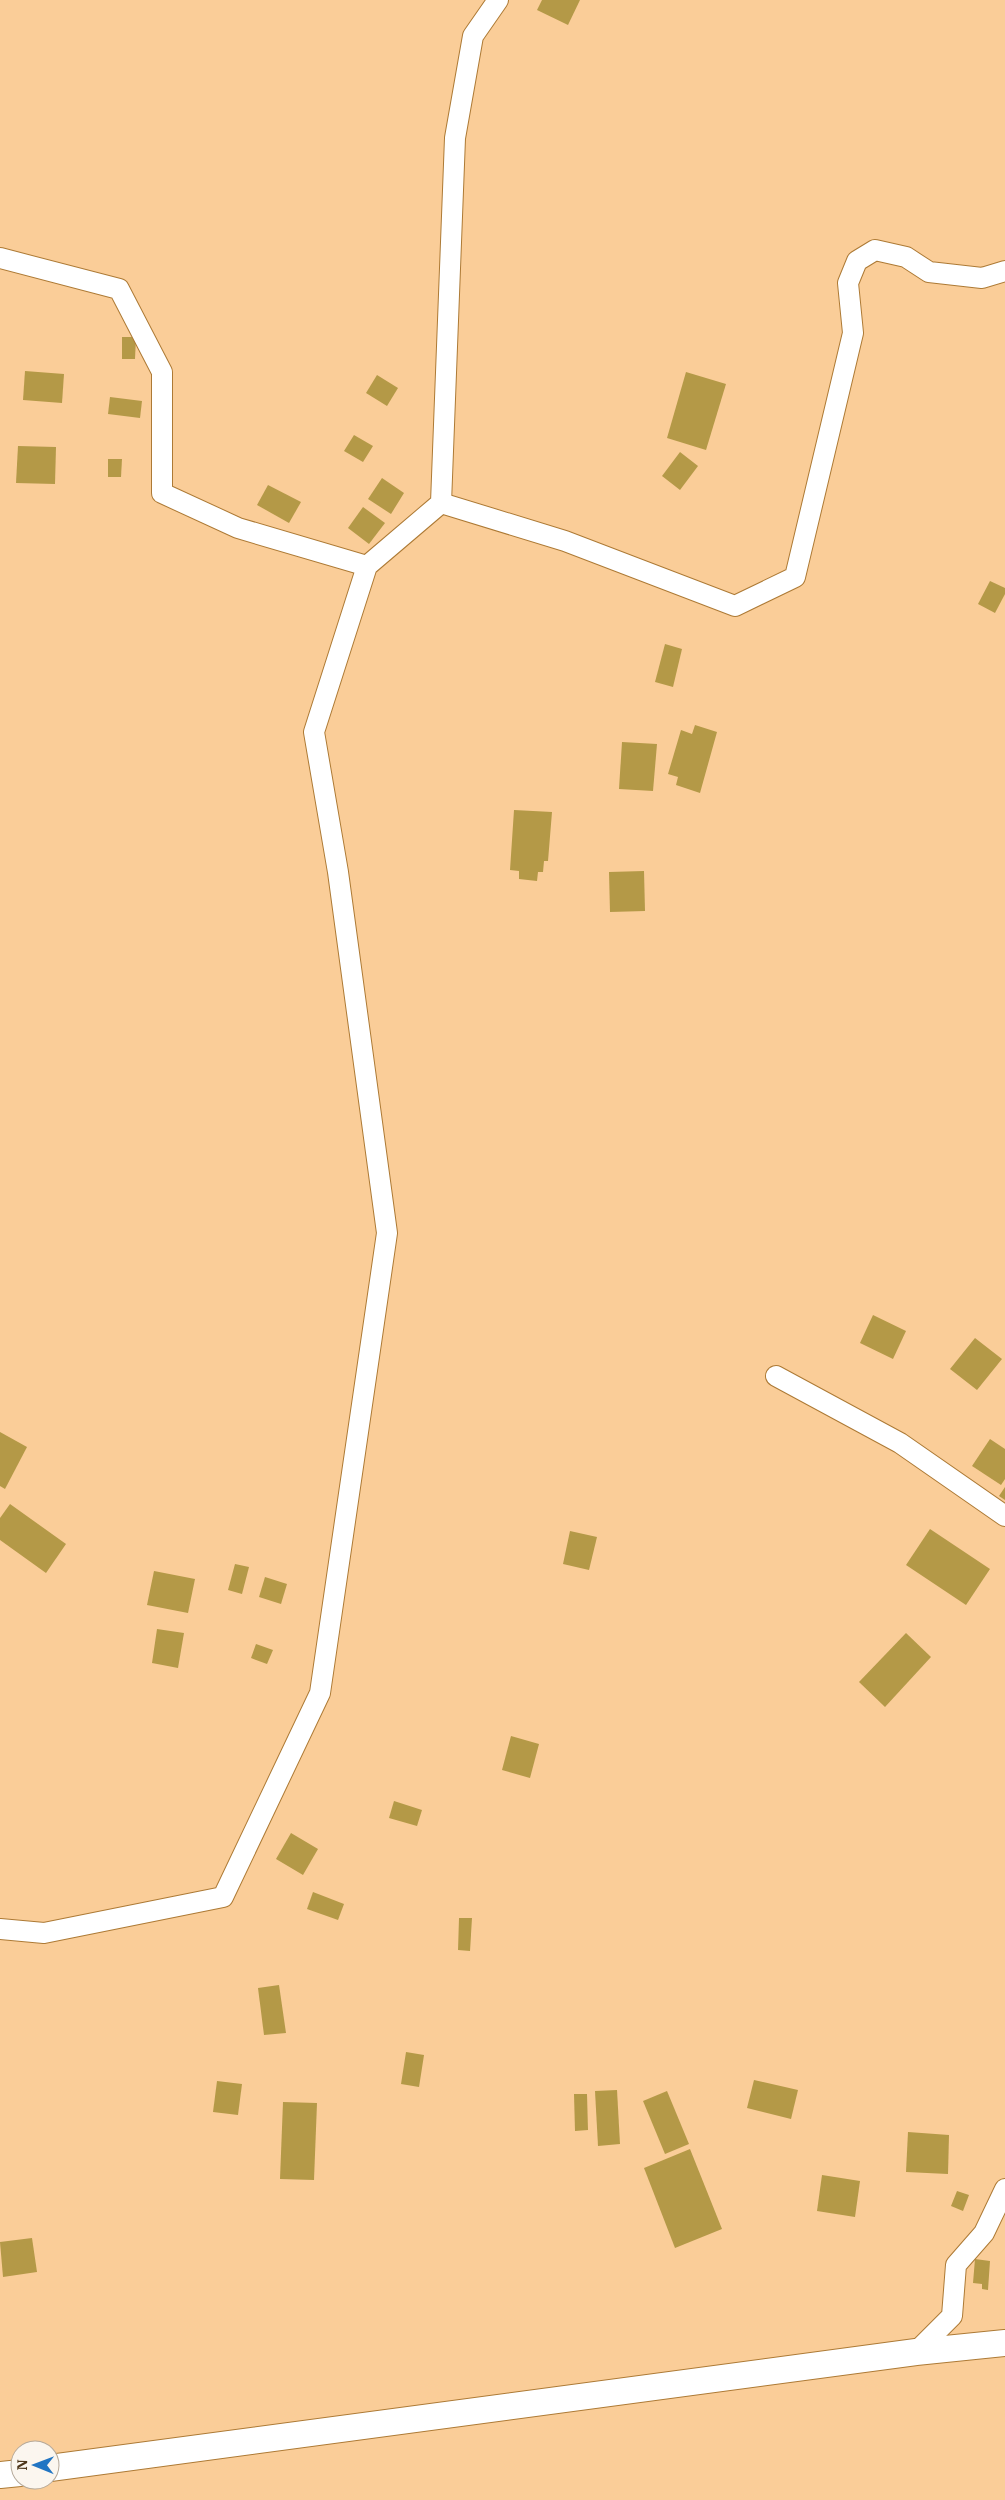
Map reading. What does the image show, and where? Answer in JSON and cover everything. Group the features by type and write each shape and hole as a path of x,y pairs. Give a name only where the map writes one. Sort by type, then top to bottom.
{"main road":[{"path":"60,2467 916,2352 1005,2342"}],"street":[{"path":"0,1929 44,1933 223,1897 320,1693 387,1233 338,872 314,732 367,566 441,503 455,138 474,36 498,0"},
{"path":"441,503 565,541 735,606 795,577 853,333 848,283 858,260 875,250 906,257 929,272 982,278 1005,272"},
{"path":"0,258 119,289 162,372 162,493 238,528 367,566"},
{"path":"776,1376 900,1443 1005,1516"},
{"path":"916,2352 952,2316 956,2265 984,2233 1005,2190"}],"building":[{"path":"542,0 580,0 568,25 537,10"},
{"path":"122,337 136,337 135,359 122,359"},
{"path":"25,371 64,374 62,403 23,400"},
{"path":"686,372 726,384 706,450 667,438"},
{"path":"377,375 398,388 387,406 366,393"},
{"path":"110,397 142,401 140,418 108,414"},
{"path":"354,435 373,446 363,462 344,451"},
{"path":"18,446 56,447 55,484 16,483"},
{"path":"680,452 698,466 680,490 662,476"},
{"path":"108,459 122,459 121,477 108,477"},
{"path":"382,478 404,493 391,514 368,499"},
{"path":"268,485 301,502 289,523 257,505"},
{"path":"363,507 385,523 369,544 348,528"},
{"path":"990,581 1005,588 1005,594 995,613 978,604"},
{"path":"665,644 682,649 673,687 655,682"},
{"path":"695,725 717,732 700,793 676,785 678,777 668,774 681,730 692,734"},
{"path":"622,742 657,744 653,791 619,789"},
{"path":"514,810 552,812 548,861 544,861 543,872 538,872 537,881 519,879 519,871 510,870"},
{"path":"644,871 645,911 610,912 609,872"},
{"path":"873,1315 906,1331 893,1359 860,1343"},
{"path":"975,1338 1002,1359 977,1390 950,1369"},
{"path":"0,1432 27,1447 5,1489 0,1486"},
{"path":"990,1439 1005,1449 1005,1479 1001,1485 972,1466"},
{"path":"1005,1487 1005,1500 999,1496"},
{"path":"10,1504 66,1544 46,1573 0,1540 0,1518"},
{"path":"930,1529 990,1569 966,1605 906,1565"},
{"path":"570,1531 597,1537 589,1570 563,1564"},
{"path":"235,1564 249,1567 242,1594 228,1590"},
{"path":"154,1571 195,1579 188,1613 147,1605"},
{"path":"265,1577 287,1584 281,1604 259,1597"},
{"path":"157,1629 184,1633 178,1668 152,1663"},
{"path":"906,1633 931,1657 885,1707 859,1682"},
{"path":"256,1644 273,1650 267,1664 251,1658"},
{"path":"511,1736 539,1744 530,1778 502,1770"},
{"path":"394,1801 422,1810 417,1826 389,1818"},
{"path":"291,1833 318,1849 303,1875 276,1859"},
{"path":"313,1892 344,1904 338,1920 307,1909"},
{"path":"459,1918 472,1918 470,1951 458,1950"},
{"path":"279,1985 286,2033 264,2035 258,1988"},
{"path":"406,2052 424,2055 419,2087 401,2084"},
{"path":"754,2080 798,2090 791,2119 747,2108"},
{"path":"217,2081 242,2084 238,2115 213,2112"},
{"path":"617,2090 620,2144 598,2146 595,2091"},
{"path":"667,2091 689,2144 665,2154 643,2101"},
{"path":"574,2094 587,2094 588,2130 575,2131"},
{"path":"283,2102 317,2103 314,2180 280,2179"},
{"path":"908,2132 949,2135 948,2174 906,2172"},
{"path":"690,2149 722,2229 675,2248 644,2168"},
{"path":"822,2175 860,2181 855,2217 817,2211"},
{"path":"957,2191 969,2195 963,2211 951,2206"},
{"path":"32,2238 37,2272 3,2277 0,2242"},
{"path":"975,2259 990,2261 988,2290 982,2289 982,2284 973,2283"}]}
